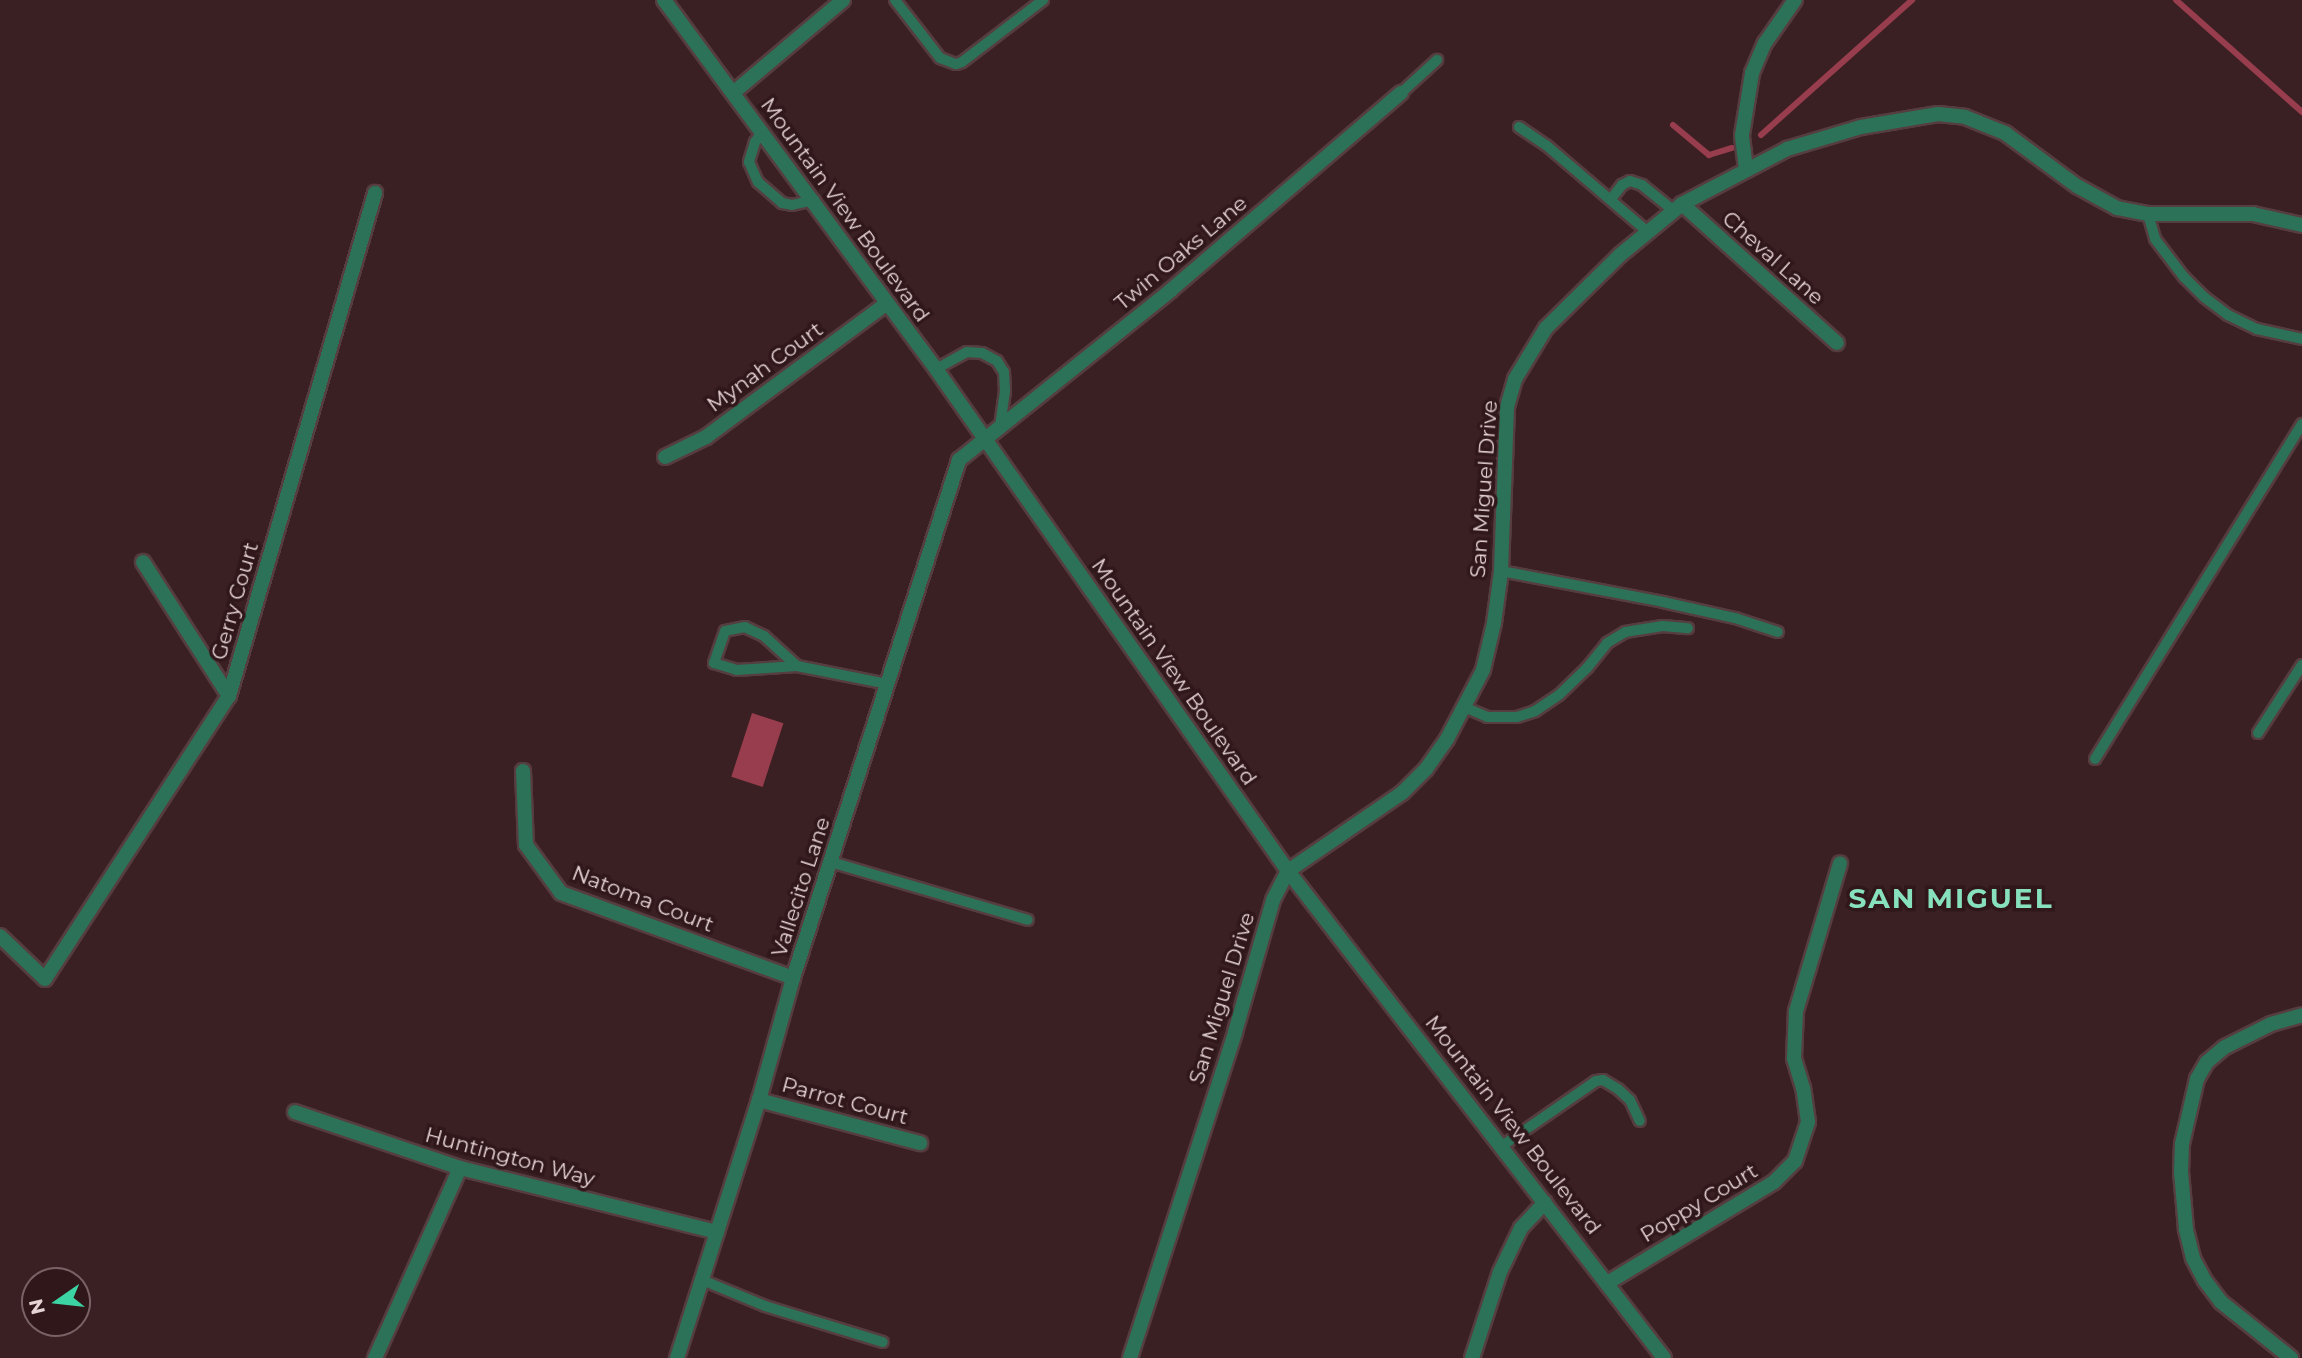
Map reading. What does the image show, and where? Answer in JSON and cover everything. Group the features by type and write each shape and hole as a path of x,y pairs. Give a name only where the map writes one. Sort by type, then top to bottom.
{"street":[{"name":"Mountain View Boulevard","path":"664,0 936,369 1289,871 1609,1282 1664,1358"},
{"path":"733,93 843,0"},
{"path":"1746,169 1742,135 1752,73 1765,43 1795,0"},
{"name":"Twin Oaks Lane","path":"984,440 1171,290 1401,93"},
{"name":"San Miguel Drive","path":"1130,1358 1235,1032 1273,900 1289,871 1402,793 1426,769 1483,670 1494,623 1501,571 1506,420 1515,379 1546,328 1648,232 1678,208 1787,149 1911,117 1965,117 2004,133 2099,199 2117,208 2148,214 2243,213 2302,225"},
{"name":"Gerry Court","path":"0,936 45,979 229,696 375,193"},
{"name":"Cheval Lane","path":"1678,208 1837,343"},
{"name":"Mynah Court","path":"665,457 706,438 886,304"},
{"name":"Vallecito Lane","path":"677,1358 759,1100 793,978 960,460 984,440"},
{"path":"143,562 229,696"},
{"name":"Natoma Court","path":"523,771 526,845 561,893 793,978"},
{"name":"Poppy Court","path":"1609,1282 1774,1182 1795,1161 1808,1122 1803,1088 1794,1058 1796,1011 1840,863"},
{"path":"2291,1358 2221,1302 2205,1281 2193,1258 2186,1229 2180,1172 2182,1144 2197,1079 2207,1062 2236,1041 2271,1024 2302,1015"},
{"name":"Parrot Court","path":"759,1100 920,1143"},
{"name":"Huntington Way","path":"295,1112 460,1168 717,1232"},
{"path":"375,1358 460,1168"},
{"path":"1472,1358 1500,1272 1521,1228 1545,1202"}],"lane":[{"path":"895,0 940,58 956,64 1043,0"},
{"path":"1401,93 1437,60"},
{"path":"1519,127 1546,145 1648,232"},
{"path":"762,131 755,142 750,162 758,182 782,203 792,205 814,200"},
{"path":"1611,199 1622,184 1630,181 1642,185 1678,208"},
{"path":"2148,214 2155,239 2184,277 2204,297 2228,315 2257,329 2302,339"},
{"path":"936,369 967,352 982,353 997,361 1004,372 1005,391 1000,429"},
{"path":"2095,759 2302,424"},
{"path":"1501,571 1675,604 1735,618 1778,632"},
{"path":"1464,707 1487,718 1517,717 1535,711 1569,686 1607,643 1625,632 1663,626 1688,628"},
{"path":"797,666 764,635 745,627 725,631 714,663 737,670 797,666 888,684"},
{"path":"2258,733 2302,665"},
{"path":"831,862 1028,920"},
{"path":"1502,1146 1596,1081 1603,1080 1618,1089 1630,1100 1640,1121"},
{"path":"702,1280 765,1306 884,1342"}],"shaded area":[{"path":"752,713 783,723 763,787 731,777"}],"waterway":[{"path":"1761,135 1912,0"},
{"path":"2176,0 2302,112"},
{"path":"1673,125 1709,155 1732,148"}],"district":[{"name":"SAN MIGUEL","path":"1951,898"}]}
